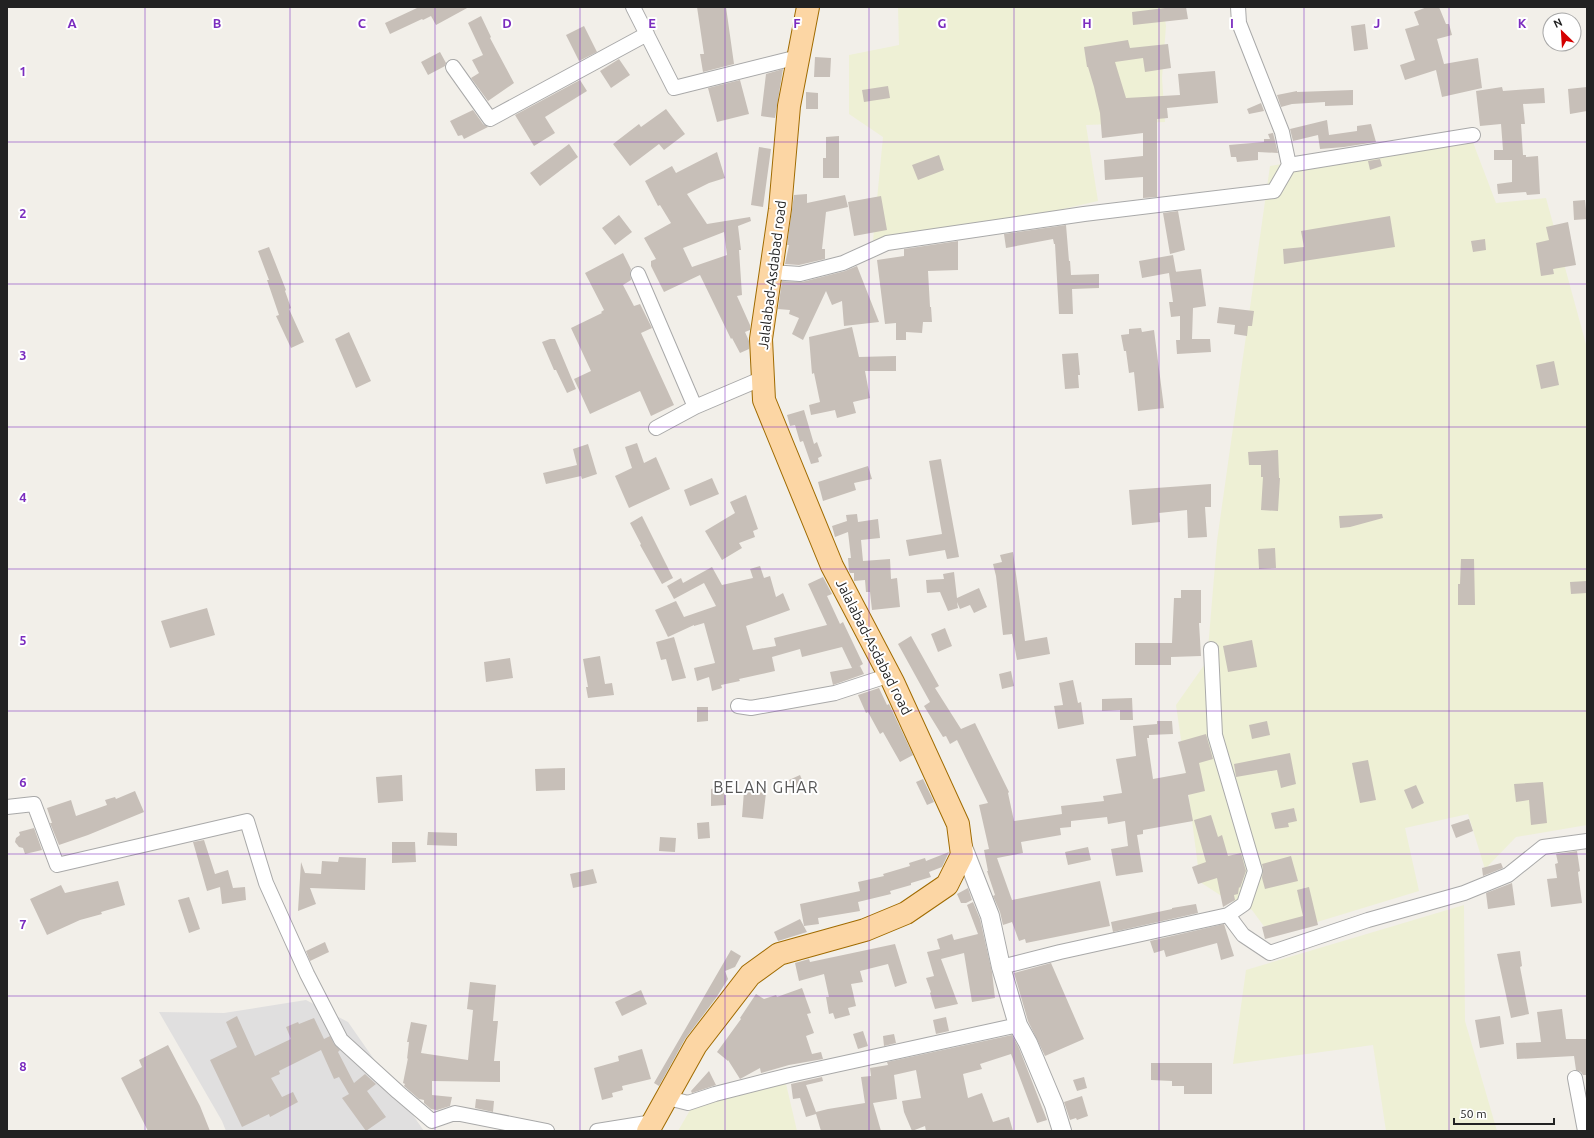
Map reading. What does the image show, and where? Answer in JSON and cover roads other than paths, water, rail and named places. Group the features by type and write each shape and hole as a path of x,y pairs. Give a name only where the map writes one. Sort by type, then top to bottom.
{"main road":[{"name":"Jalalabad-Asdabad road","path":"650,1127 668,1098 696,1045 750,975 779,954 865,930 906,913 947,885 962,855 958,824 890,675 832,566 764,400 761,339 780,209 789,106 808,7"}],"street":[{"path":"633,7 674,88 798,57"},
{"path":"771,272 800,274 843,263 887,243 1092,213 1274,191 1289,165 1282,132 1239,23 1238,7"},
{"path":"453,67 490,119 647,34"},
{"path":"1289,165 1473,135"},
{"path":"638,274 695,407"},
{"path":"656,428 695,407 763,378"},
{"path":"1001,967 1060,952 1228,915 1244,904 1255,871 1215,735 1211,649"},
{"path":"738,706 750,708 835,692 890,675"},
{"path":"7,807 34,804 57,865 247,821 266,882 307,974 341,1040 398,1092 429,1126 455,1113 547,1131"},
{"path":"960,841 990,916 1001,967 1018,1025 1031,1050 1054,1105 1062,1131"},
{"path":"1228,915 1243,935 1270,953 1368,920 1464,893 1508,875 1543,847 1587,841"},
{"path":"668,1098 688,1103 715,1094 790,1075 1018,1025"},
{"path":"1575,1078 1585,1131"},
{"path":"597,1131 650,1127"}],"district":[{"name":"BELAN GHAR","path":"766,787"}]}
